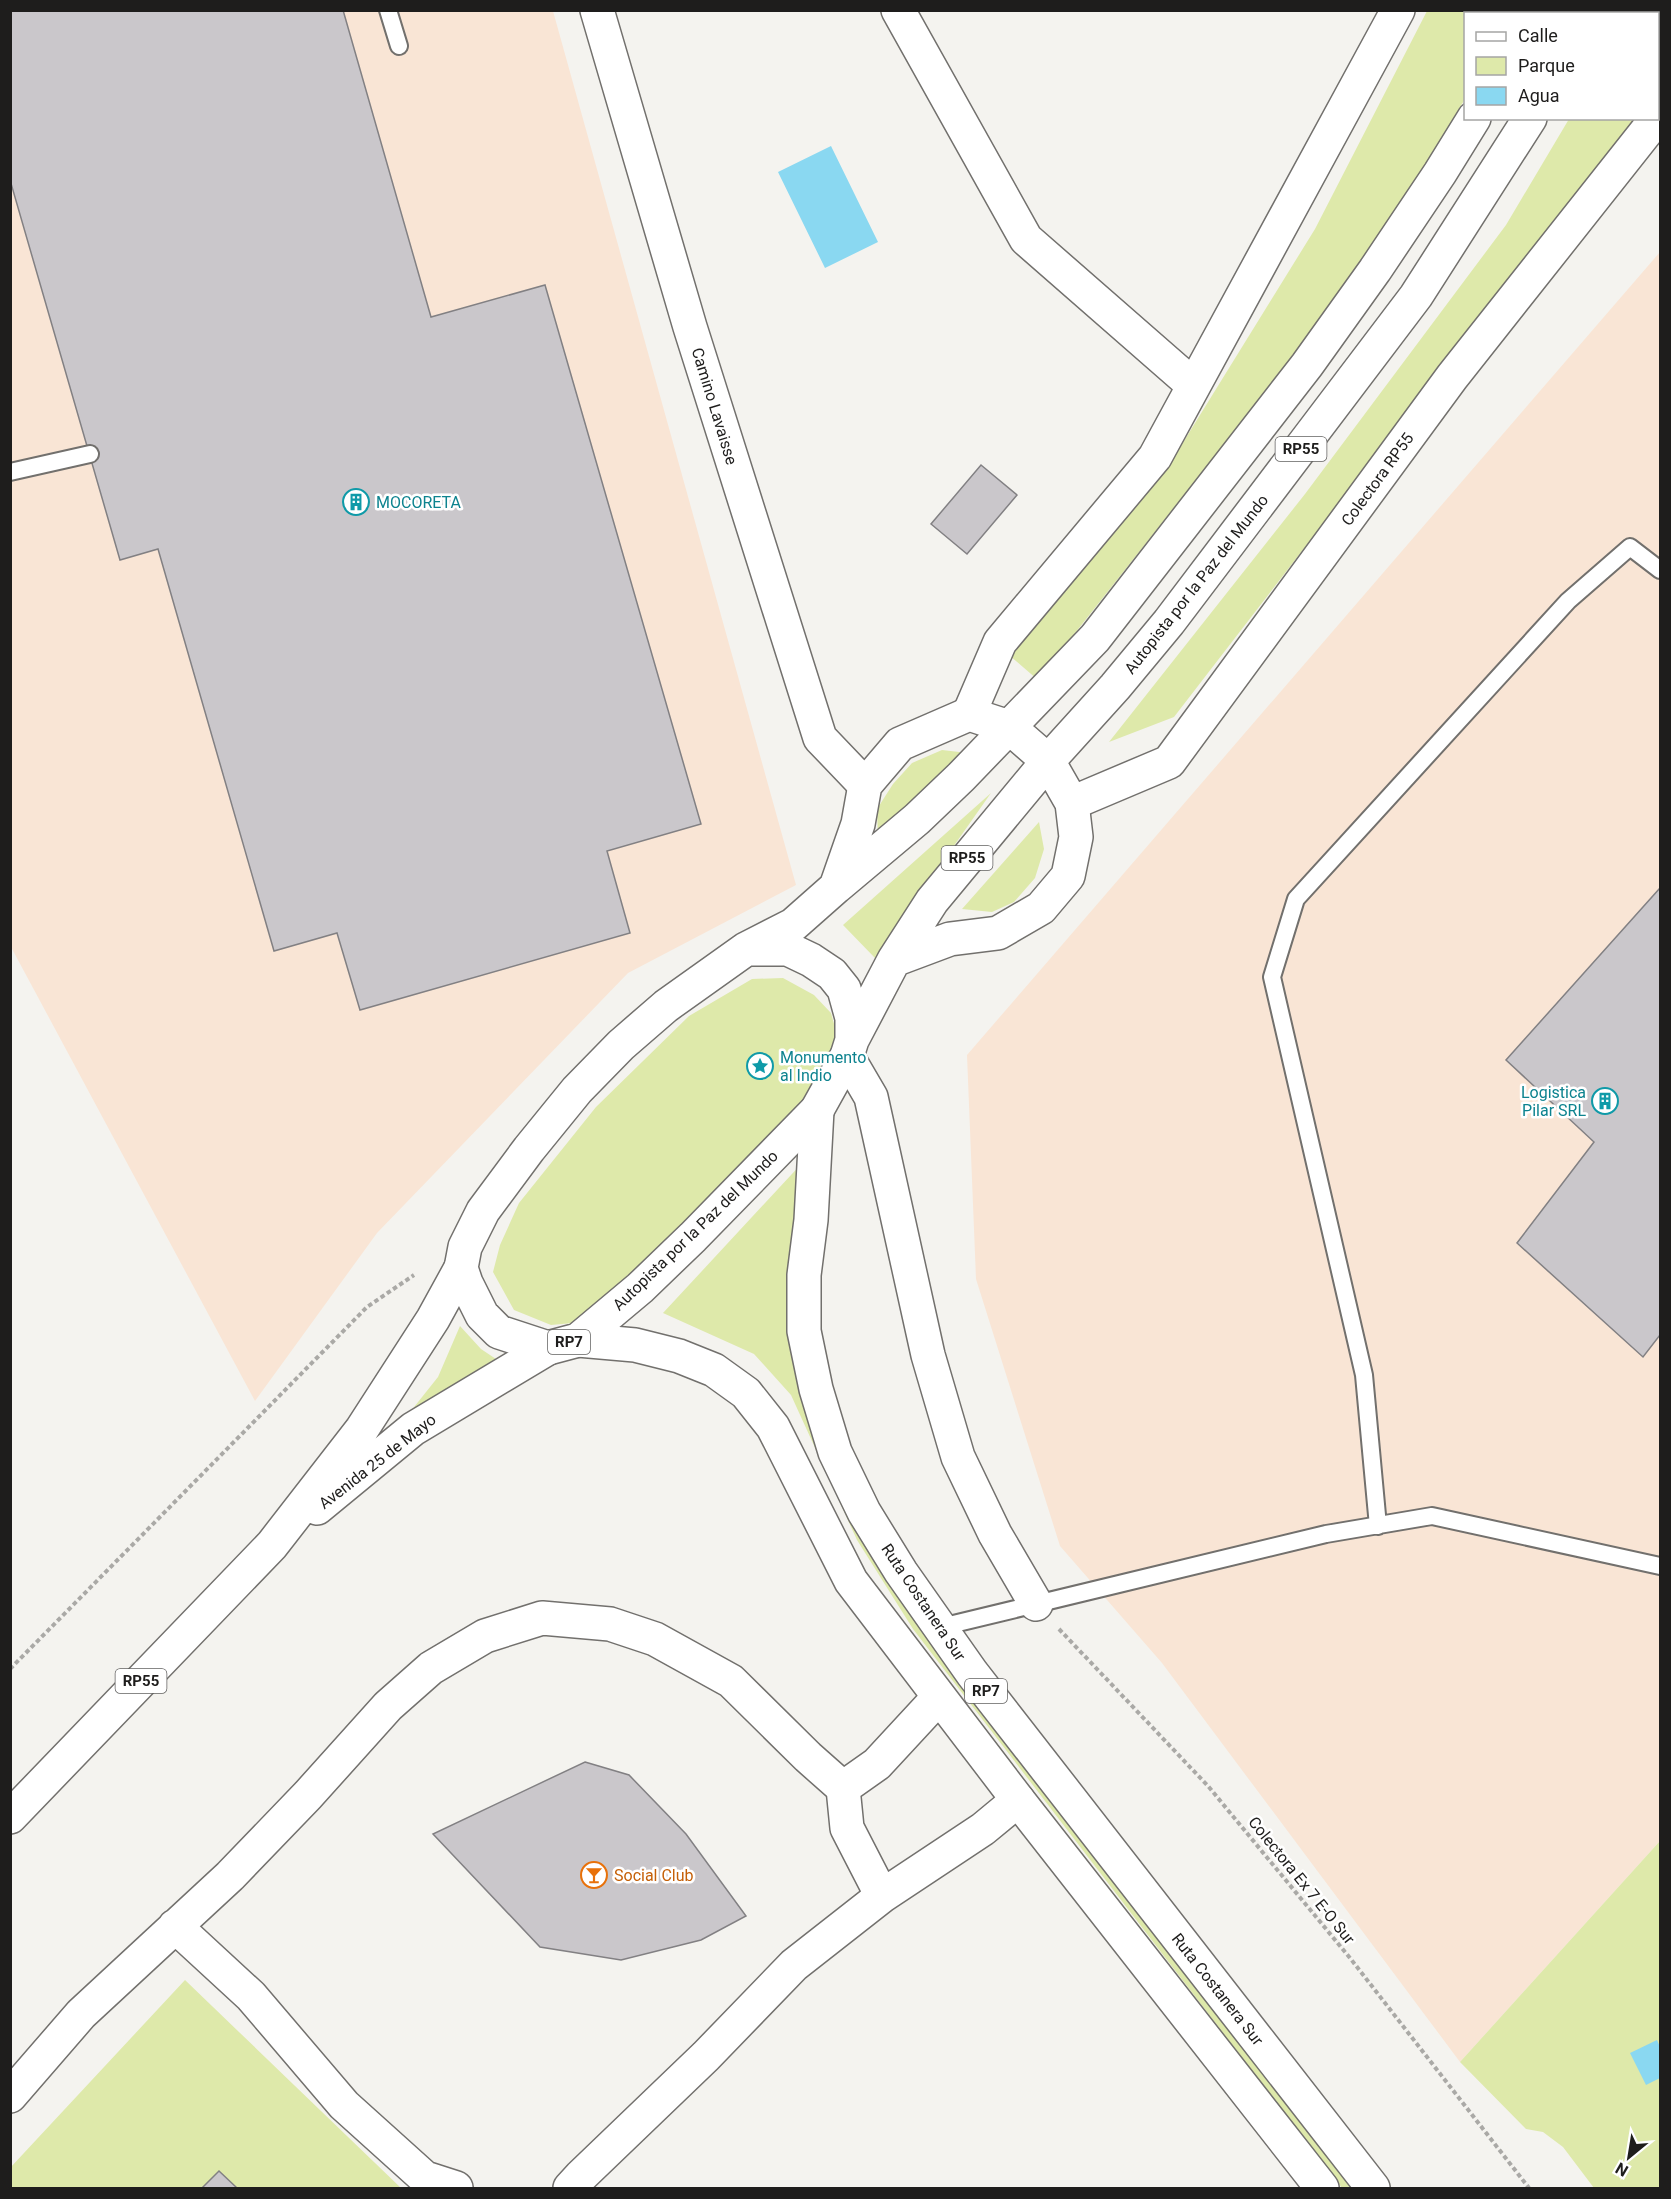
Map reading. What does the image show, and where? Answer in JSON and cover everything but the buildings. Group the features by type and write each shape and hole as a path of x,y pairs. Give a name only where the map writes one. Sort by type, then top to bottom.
{"main road":[{"name":"Camino Lavaisse","path":"597,10 690,327 820,738 864,784"},
{"path":"898,10 1026,239 1193,385"},
{"path":"969,714 1000,642 1155,457 1398,10"},
{"name":"RP55","path":"746,949 793,925 917,819 961,777 1095,638 1306,365 1382,260 1473,120"},
{"name":"Autopista por la Paz del Mundo","path":"563,1344 640,1288 817,1110 894,960 932,901 1048,761 1170,622 1416,296 1529,120"},
{"name":"Colectora RP55","path":"1072,802 1169,762 1452,377 1655,120"},
{"path":"836,887 858,824 864,784 900,744 969,714 1009,727 1048,761 1072,802 1076,837 1068,876 1041,908 998,933 950,939 894,960"},
{"path":"461,1268 465,1247 483,1211 577,1090 621,1045 666,1006 746,949 788,949 811,960 832,974 844,989 852,1018 850,1048 871,1097 928,1355 958,1457 995,1534 1035,1604"},
{"name":"Ruta Costanera Sur","path":"817,1110 811,1220 804,1275 804,1331 816,1389 835,1452 864,1512 901,1572 979,1682 1373,2188"},
{"name":"RP7","path":"461,1268 465,1283 482,1315 499,1332 563,1344 635,1345 679,1356 714,1370 746,1393 773,1427 851,1581 1018,1800 1322,2188"},
{"name":"Avenida 25 de Mayo","path":"10,1817 272,1545 362,1429 433,1319 461,1268"},
{"name":"Avenida 25 de Mayo","path":"272,1545 413,1429 563,1344"},
{"path":"10,2096 81,2014 230,1876 388,1706 431,1668 485,1636 542,1618 610,1624 644,1635 731,1681 843,1788 847,1828 882,1896"},
{"path":"843,1788 876,1764 939,1697"},
{"path":"570,2188 706,2056 794,1965 882,1896 983,1829 1018,1800"},
{"path":"175,1926 251,1996 344,2105 425,2178 456,2188"}],"lane":[{"path":"388,10 399,46"},
{"path":"10,472 90,454"},
{"path":"1378,1526 1364,1375 1272,977 1275,966 1296,899 1568,601 1630,547 1660,570"},
{"path":"941,1627 1326,1534 1432,1516 1660,1566"}],"path":[{"path":"10,1669 368,1307 417,1274"},
{"name":"Colectora Ex 7 E-O Sur","path":"1035,1604 1208,1786 1350,1958 1529,2188"}],"shaded area":[{"path":"10,11 553,11 796,885 628,973 377,1233 255,1401 11,947"},
{"path":"1660,252 1660,1841 1460,2062 1162,1663 1060,1546 976,1279 967,1055"}],"green space":[{"path":"1427,11 1519,11 1464,12 1464,101 1375,248 1038,680 1009,655 1166,470 1315,229"},
{"path":"1660,11 1659,84 1659,12 1633,12"},
{"path":"1568,120 1634,120 1174,717 1109,742 1305,494 1506,225"},
{"path":"942,750 968,753 878,841 877,809 893,784 912,763"},
{"path":"991,793 875,958 843,925"},
{"path":"1039,822 1044,849 1035,878 1014,902 992,912 962,909"},
{"path":"783,978 814,995 831,1013 838,1038 801,1116 584,1322 551,1325 514,1310 493,1272 500,1245 519,1203 596,1107 689,1016 752,979"},
{"path":"804,1161 817,1427 1356,2188 1342,2188 913,1629 857,1540 791,1395 754,1354 663,1313"},
{"path":"460,1326 481,1349 502,1363 383,1446 438,1377"},
{"path":"1660,1841 1660,2188 1594,2188 1563,2147 1543,2132 1526,2129 1460,2062"},
{"path":"185,1980 401,2188 11,2188 10,2168"}],"water":[{"path":"831,146 878,242 825,268 778,172"},
{"path":"1657,2040 1660,2047 1660,2078 1646,2085 1630,2053"}],"place":[{"name":"MOCORETA","path":"356,502"},
{"name":"Monumento al Indio","path":"760,1066"},
{"name":"Logistica Pilar SRL","path":"1605,1101"},
{"name":"Social Club","path":"594,1875"}]}
